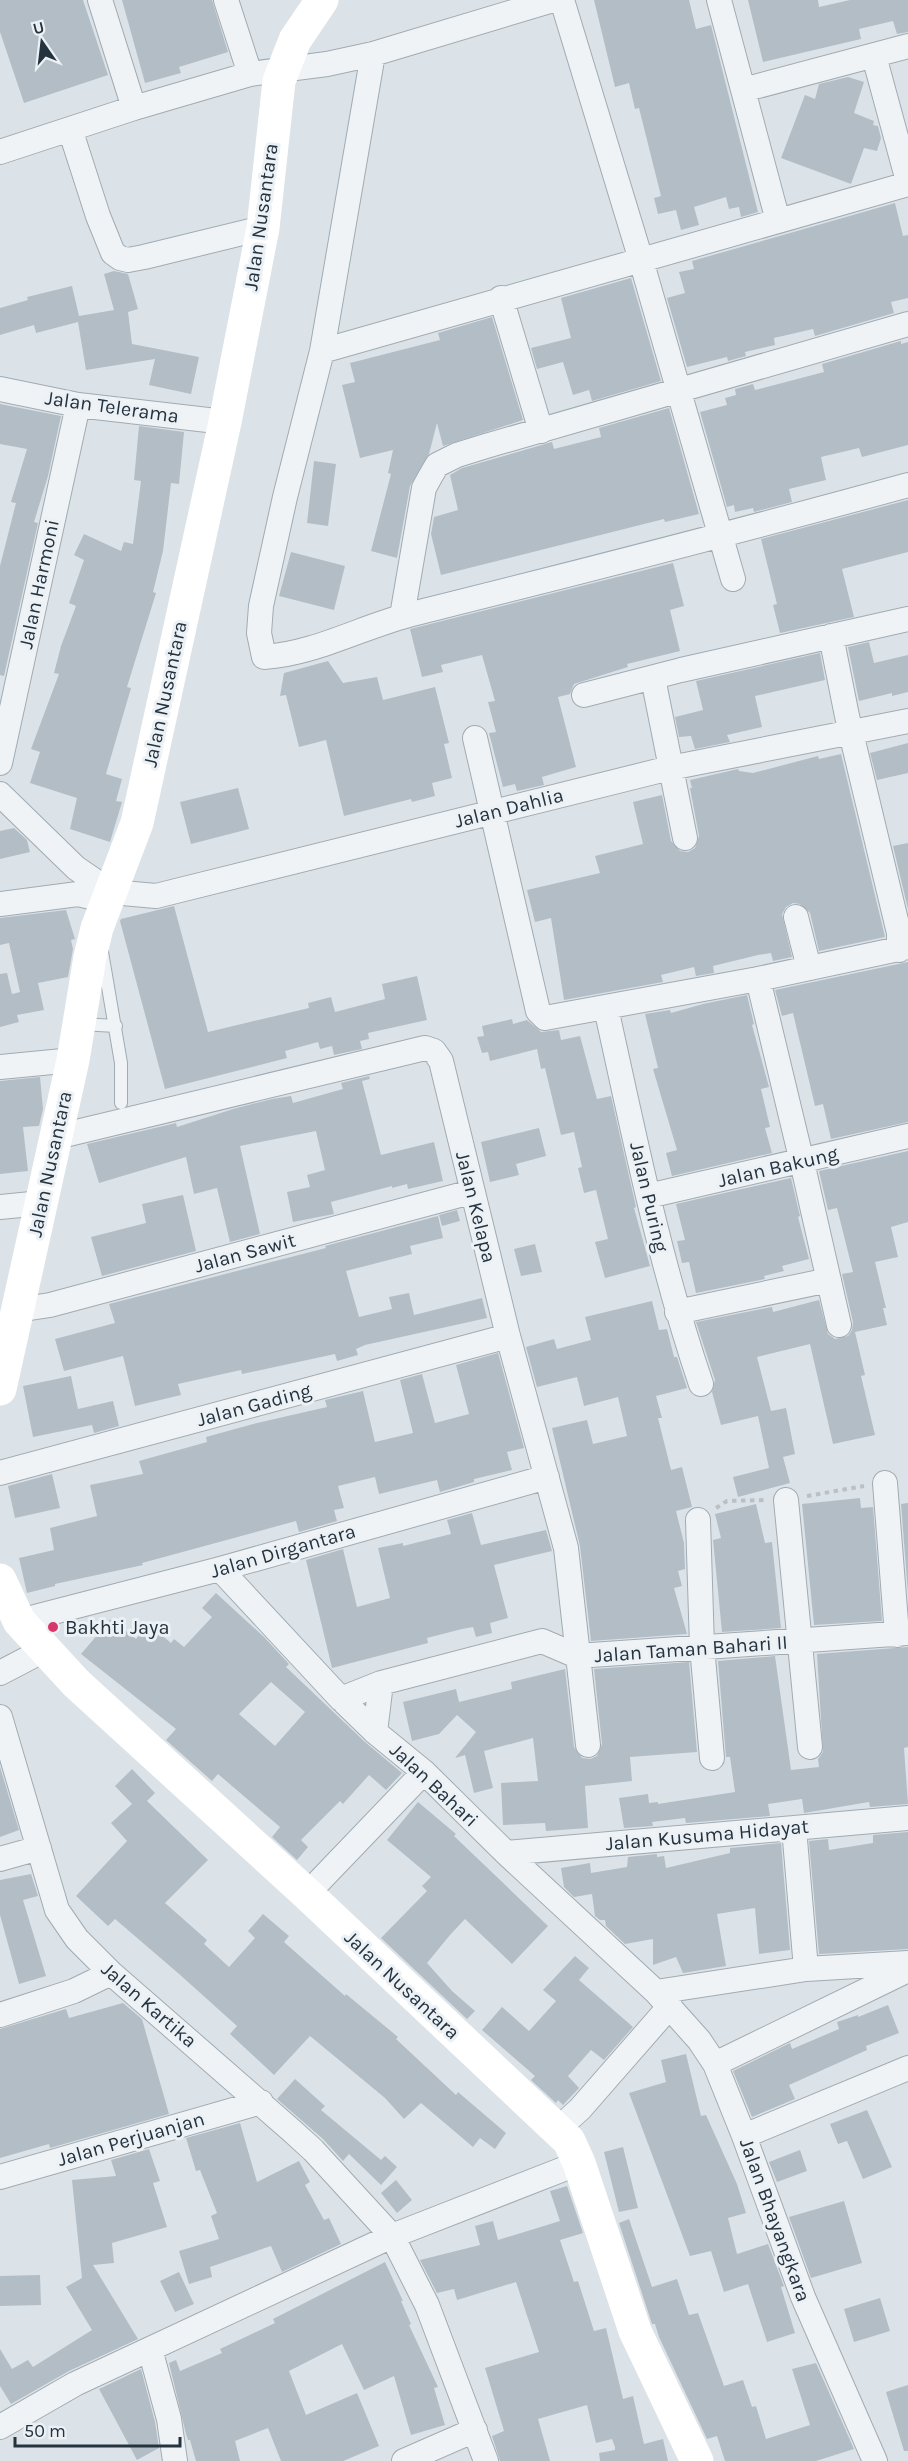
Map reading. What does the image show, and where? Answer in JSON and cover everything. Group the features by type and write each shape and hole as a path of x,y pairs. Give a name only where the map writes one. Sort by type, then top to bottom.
{"main road":[{"name":"Jalan Nusantara","path":"0,1389 73,1060 90,957 105,907 137,823 225,422 263,228 277,95 295,40 322,0"},
{"name":"Jalan Nusantara","path":"0,1580 19,1622 76,1683 307,1894 569,2141 579,2163 635,2331 697,2461"}],"street":[{"path":"100,0 134,108"},
{"path":"226,0 250,74"},
{"path":"2,146 70,129 250,74 327,64 373,54 553,0"},
{"path":"562,0 641,260 733,579"},
{"path":"719,0 778,221"},
{"path":"743,90 908,46"},
{"path":"373,54 322,351 285,497 261,606 259,633 264,657 287,656 402,616 721,536 908,485"},
{"path":"322,351 908,183 874,56"},
{"path":"70,129 98,216 113,253 120,258 128,260 144,257 263,228"},
{"path":"501,298 541,431"},
{"path":"402,616 424,488 437,465 457,456 908,324"},
{"name":"Jalan Telerama","path":"0,389 78,405 225,422"},
{"name":"Jalan Harmoni","path":"0,763 78,405"},
{"path":"584,695 908,620"},
{"path":"475,738 538,1011 545,1018 758,979 903,948 851,732 831,636"},
{"path":"653,678 685,838"},
{"name":"Jalan Dahlia","path":"0,904 78,894 105,907 670,768 908,721"},
{"path":"0,794 76,868 105,907"},
{"path":"796,917 809,968"},
{"path":"758,979 839,1325"},
{"name":"Jalan Puring","path":"606,1008 648,1196 677,1312 701,1384"},
{"name":"Jalan Kelapa","path":"56,1137 425,1048 434,1052 441,1061 471,1192 566,1548 588,1745"},
{"path":"0,1067 73,1060"},
{"name":"Jalan Bakung","path":"648,1196 908,1137"},
{"name":"Jalan Sawit","path":"17,1310 50,1305 471,1192"},
{"path":"0,1206 41,1203"},
{"path":"677,1312 829,1280"},
{"name":"Jalan Gading","path":"0,1473 508,1336"},
{"name":"Jalan Dirgantara","path":"19,1622 220,1569 546,1477"},
{"path":"885,1483 903,1634"},
{"path":"786,1500 810,1747"},
{"path":"698,1520 702,1647 712,1758"},
{"name":"Jalan Bahari","path":"220,1569 341,1699 375,1732 424,1772 506,1853 663,1999"},
{"name":"Jalan Taman Bahari II","path":"341,1699 381,1683 542,1641 577,1656 903,1634"},
{"path":"0,1673 44,1650"},
{"path":"375,1732 381,1683"},
{"name":"Jalan Kartika","path":"0,1717 51,1892 62,1918 77,1939 111,1973 261,2102 313,2150 392,2235 427,2305 486,2461"},
{"path":"307,1894 424,1772"},
{"name":"Jalan Kusuma Hidayat","path":"506,1853 908,1818"},
{"path":"794,1828 806,1969"},
{"path":"0,1859 39,1848"},
{"path":"558,2129 580,2109 663,1999 806,1969 908,1963"},
{"path":"715,2064 908,1970"},
{"path":"0,2015 74,1991 111,1973"},
{"name":"Jalan Bhayangkara","path":"663,1999 699,2040 715,2064 744,2136 802,2297 875,2461"},
{"path":"744,2136 908,2068"},
{"name":"Jalan Perjuanjan","path":"0,2177 261,2102"},
{"path":"0,2427 75,2384 392,2235 579,2163"},
{"path":"150,2349 169,2419 175,2461"},
{"path":"404,2461 475,2430"}],"lane":[{"path":"105,907 121,1063 121,1103"},
{"path":"79,1023 116,1026"}],"building":[{"path":"0,0 83,0 108,75 24,103 0,32"},
{"path":"122,0 212,0 228,52 179,67 181,73 145,83"},
{"path":"594,0 689,0 696,29 711,25 758,212 741,217 739,207 729,209 726,197 694,207 699,225 681,230 676,210 658,214 654,198 661,196 639,108 635,109 629,83 615,87"},
{"path":"748,0 818,0 819,7 850,0 908,0 908,32 897,34 893,21 859,29 861,39 763,62"},
{"path":"848,77 864,82 854,113 874,121 873,125 878,126 881,138 877,151 864,148 851,184 781,158 805,95 815,99 819,84"},
{"path":"895,203 903,236 908,235 908,298 891,302 894,313 815,336 813,329 774,338 775,345 745,352 746,356 728,361 727,357 687,367 667,298 685,293 679,272 694,269 692,261"},
{"path":"114,271 128,274 138,309 128,312 132,344 199,357 191,394 149,385 155,359 86,370 78,322 36,333 34,325 0,335 0,308 28,300 27,297 72,286 79,316 114,310 104,274"},
{"path":"631,278 661,381 592,401 589,390 573,395 563,362 537,369 531,348 571,338 561,298"},
{"path":"492,317 523,420 443,446 437,423 429,454 410,486 397,558 371,551 391,474 388,473 393,450 360,458 342,385 355,382 350,363 440,340 438,333"},
{"path":"901,341 901,344 908,342 908,445 862,457 859,448 821,457 826,480 789,489 792,502 754,512 753,508 735,512 734,505 727,507 700,412 727,405 725,398 736,395 735,389 753,384 755,390 824,372 822,364"},
{"path":"0,404 61,416 48,476 34,522 38,523 4,676 0,675 0,566 16,503 11,502 27,449 0,444"},
{"path":"669,408 699,514 665,522 664,519 441,575 431,534 434,517 458,510 450,475 462,468 552,442 554,449 601,437 599,428"},
{"path":"139,426 184,432 179,484 171,483 163,551 153,592 156,593 127,687 131,688 106,774 122,779 116,801 122,802 110,842 70,829 77,798 30,783 40,752 31,749 59,674 54,673 76,606 69,603 84,560 74,555 84,534 121,551 124,542 133,544 141,481 134,480"},
{"path":"314,461 336,464 328,526 307,523"},
{"path":"908,500 908,552 842,569 854,617 780,633 773,605 777,604 761,539"},
{"path":"291,552 345,566 334,610 279,596"},
{"path":"673,563 684,606 670,610 680,651 627,664 628,667 574,684 570,694 558,697 576,767 542,777 544,785 517,791 515,784 503,787 489,733 496,732 488,702 495,701 482,655 441,665 443,672 422,677 410,629"},
{"path":"869,642 874,663 908,655 908,692 892,696 892,693 859,701 848,647"},
{"path":"820,653 825,680 755,696 762,727 727,735 730,742 695,749 691,736 679,737 675,717 703,710 696,681"},
{"path":"328,661 343,683 377,677 383,700 435,687 449,743 444,744 452,778 432,783 435,796 412,802 411,799 344,816 326,740 299,747 286,695 280,696 284,673"},
{"path":"908,743 908,773 877,780 870,753"},
{"path":"841,754 885,937 819,951 810,913 800,904 793,903 786,907 782,914 792,957 773,961 771,953 758,955 713,966 714,973 696,976 694,967 661,975 663,982 564,1000 551,918 535,922 527,890 600,873 595,856 643,844 633,802 662,795 671,841 680,851 688,852 695,848 699,836 690,780 738,769 753,773 818,756 819,759"},
{"path":"238,788 249,829 191,844 180,802"},
{"path":"14,828 27,840 30,852 0,859 0,831"},
{"path":"908,843 908,909 893,846"},
{"path":"174,906 208,1032 309,1008 308,1003 331,997 335,1012 385,999 382,984 417,976 427,1020 368,1033 369,1039 360,1041 362,1049 334,1055 332,1046 320,1049 318,1042 285,1051 287,1058 165,1089 120,921"},
{"path":"66,910 75,939 71,940 73,949 68,977 38,983 44,1010 17,1015 19,1022 0,1027 0,974 7,973 12,994 20,992 9,943 0,945 0,918"},
{"path":"908,962 908,1122 831,1139 823,1104 815,1106 793,1013 782,1016 775,990"},
{"path":"747,995 754,1024 752,1025 769,1087 761,1089 770,1127 765,1128 772,1153 672,1176 666,1153 677,1150 653,1069 658,1068 645,1014 670,1010 671,1013"},
{"path":"512,1019 513,1024 527,1020 541,1032 559,1030 561,1040 580,1036 597,1099 611,1096 636,1207 634,1208 650,1266 605,1278 595,1242 608,1239 596,1190 584,1193 578,1168 582,1167 574,1132 561,1135 545,1068 541,1069 537,1049 490,1061 488,1052 482,1053 477,1037 484,1036 482,1026"},
{"path":"369,1076 370,1079 362,1081 381,1155 434,1142 443,1181 408,1189 407,1184 392,1188 392,1186 331,1202 334,1214 293,1222 287,1192 310,1187 307,1175 325,1170 316,1131 240,1146 260,1234 230,1242 217,1188 194,1194 186,1157 99,1183 87,1144 176,1123 177,1127 272,1099 291,1096 293,1103 343,1089 341,1083"},
{"path":"40,1077 43,1109 39,1126 23,1127 28,1171 0,1174 0,1081"},
{"path":"539,1128 546,1156 516,1164 519,1175 490,1182 481,1142"},
{"path":"908,1151 908,1222 891,1227 898,1257 875,1262 886,1308 883,1308 887,1325 855,1332 865,1375 861,1376 875,1435 833,1444 810,1344 757,1357 771,1411 786,1408 795,1454 783,1457 790,1483 738,1497 733,1477 769,1468 758,1416 721,1425 712,1392 715,1380 696,1322 772,1307 773,1312 819,1300 828,1334 835,1339 848,1336 853,1322 842,1274 853,1272 837,1208 828,1210 819,1171"},
{"path":"791,1178 809,1259 782,1266 784,1271 764,1276 765,1279 696,1293 689,1262 682,1263 677,1241 685,1240 676,1204"},
{"path":"183,1195 196,1251 102,1276 91,1237 146,1223 142,1204"},
{"path":"457,1210 460,1221 442,1226 439,1215"},
{"path":"438,1216 443,1238 410,1246 412,1254 346,1271 359,1317 392,1309 389,1297 409,1293 414,1315 482,1298 487,1318 365,1345 356,1349 358,1355 337,1361 335,1354 242,1374 241,1370 178,1384 181,1395 135,1406 123,1356 64,1371 55,1339 115,1323 109,1304 326,1248 325,1246"},
{"path":"535,1244 542,1272 521,1276 514,1249"},
{"path":"652,1301 659,1330 667,1329 674,1357 677,1357 687,1388 656,1396 662,1418 658,1418 671,1470 682,1467 692,1507 676,1511 684,1543 685,1569 678,1571 682,1586 674,1588 687,1634 591,1641 580,1546 552,1428 587,1420 593,1444 627,1436 618,1397 584,1406 577,1377 537,1387 526,1347 554,1339 557,1349 591,1340 585,1317"},
{"path":"498,1353 524,1448 507,1452 512,1470 474,1479 474,1482 440,1492 437,1480 379,1494 375,1477 338,1486 344,1508 334,1510 337,1521 299,1532 296,1521 142,1563 143,1565 55,1584 55,1586 27,1593 19,1558 54,1550 50,1528 97,1516 90,1485 143,1474 139,1461 207,1442 206,1437 327,1407 325,1400 363,1391 375,1442 413,1433 400,1380 422,1374 435,1423 469,1414 456,1365"},
{"path":"71,1376 78,1409 113,1401 119,1426 94,1433 92,1425 33,1437 23,1386"},
{"path":"52,1474 60,1508 15,1518 8,1486"},
{"path":"860,1498 861,1508 873,1507 882,1621 814,1625 802,1504"},
{"path":"908,1503 908,1593 901,1504"},
{"path":"756,1504 765,1543 772,1542 781,1628 722,1632 713,1540 721,1538 715,1514"},
{"path":"472,1513 481,1545 546,1530 552,1551 494,1565 508,1618 490,1623 492,1633 476,1637 473,1627 462,1629 427,1638 428,1643 332,1668 306,1560 343,1549 357,1607 390,1598 378,1548 403,1543 403,1546 451,1534 447,1520"},
{"path":"216,1593 264,1637 289,1664 286,1667 365,1742 402,1773 386,1790 369,1775 343,1804 340,1801 301,1840 308,1847 297,1860 272,1837 280,1827 218,1774 212,1781 166,1740 176,1729 81,1654 111,1619 136,1639 148,1624 171,1643 174,1639 184,1647 212,1617 202,1608","holes":["271,1682 305,1712 275,1746 239,1714"]},
{"path":"908,1647 908,1747 904,1748 908,1804 870,1807 869,1802 804,1813 802,1799 768,1804 770,1816 686,1823 685,1818 652,1822 653,1826 624,1828 619,1798 648,1794 649,1803 658,1802 658,1804 735,1792 730,1757 726,1757 718,1661 775,1656 791,1770 819,1767 818,1759 823,1752 817,1654"},
{"path":"689,1662 697,1752 630,1757 632,1781 585,1786 588,1828 546,1831 545,1823 503,1825 501,1783 538,1781 533,1738 484,1751 493,1788 474,1793 465,1755 455,1758 476,1732 457,1715 439,1734 412,1741 403,1702 456,1689 459,1702 512,1689 511,1682 565,1669 574,1747 582,1758 590,1759 597,1756 602,1744 594,1669"},
{"path":"0,1767 19,1830 0,1837"},
{"path":"132,1769 155,1793 147,1801 208,1860 165,1903 207,1940 204,1944 229,1967 255,1938 248,1931 263,1914 289,1936 284,1942 345,1996 346,1994 398,2037 396,2039 456,2095 458,2092 506,2133 495,2149 480,2138 473,2147 421,2103 404,2119 385,2098 310,2036 274,2075 230,2034 237,2026 115,1919 108,1926 76,1896 127,1841 111,1823 132,1804 115,1786"},
{"path":"418,1802 456,1834 454,1836 548,1926 512,1964 465,1919 450,1935 427,1963 452,1991 475,2011 467,2019 381,1938 427,1891 422,1886 431,1877 387,1840"},
{"path":"908,1832 908,1949 819,1954 809,1841 828,1839 829,1850 873,1843 873,1835"},
{"path":"781,1843 790,1950 759,1954 755,1908 717,1914 726,1966 683,1973 676,1957 653,1965 653,1939 625,1944 606,1926 605,1920 600,1920 595,1916 592,1894 574,1897 564,1887 561,1868 590,1863 591,1873 627,1867 628,1857 657,1854 657,1857 664,1856 666,1868 730,1853 730,1848"},
{"path":"31,1874 38,1896 23,1900 46,1976 19,1984 0,1915 0,1880"},
{"path":"575,1956 589,1968 579,1980 633,2027 604,2060 591,2050 568,2076 579,2088 563,2105 558,2100 556,2103 531,2080 535,2076 482,2030 502,2007 529,2031 556,2001 543,1990"},
{"path":"123,2003 142,2019 169,2114 50,2148 49,2144 0,2158 0,2029 66,2009 69,2018"},
{"path":"888,2005 899,2033 866,2046 867,2050 789,2085 795,2099 752,2117 733,2071 790,2043 792,2049 839,2029 837,2022 858,2015 858,2017"},
{"path":"686,2054 701,2116 706,2115 737,2184 746,2213 728,2218 737,2254 768,2244 784,2286 781,2287 795,2333 767,2342 748,2284 724,2292 711,2251 690,2256 629,2093 666,2082 661,2060"},
{"path":"295,2079 325,2106 321,2110 381,2160 385,2156 397,2167 381,2185 349,2154 343,2161 323,2139 277,2099"},
{"path":"867,2110 892,2167 863,2179 847,2141 838,2144 830,2124"},
{"path":"240,2123 257,2182 299,2161 310,2182 305,2185 324,2220 329,2218 341,2244 282,2272 271,2246 210,2267 212,2277 189,2284 179,2251 219,2239 211,2216 217,2213 200,2170 196,2171 186,2138"},
{"path":"623,2147 638,2208 619,2212 604,2152"},
{"path":"149,2149 160,2181 153,2183 167,2227 112,2243 114,2263 93,2265 138,2339 69,2371 11,2404 0,2386 0,2349 12,2369 28,2360 33,2367 92,2330 66,2287 82,2278 72,2180 116,2176 111,2160"},
{"path":"800,2150 807,2171 777,2182 769,2162"},
{"path":"396,2180 412,2200 397,2213 381,2193"},
{"path":"567,2186 583,2233 560,2240 574,2282 578,2281 594,2331 606,2328 623,2399 633,2396 644,2444 663,2439 668,2461 600,2461 599,2453 615,2450 615,2447 612,2439 596,2443 587,2405 538,2419 550,2461 500,2461 492,2436 504,2431 485,2368 539,2352 516,2282 457,2300 454,2289 437,2293 420,2260 480,2245 475,2226 493,2221 498,2240 560,2221 550,2191"},
{"path":"844,2201 862,2263 811,2278 789,2217"},
{"path":"629,2219 652,2287 677,2279 689,2315 698,2313 724,2386 743,2380 752,2407 756,2406 766,2439 810,2425 792,2369 816,2363 854,2449 816,2461 725,2461 717,2436 707,2439 655,2324 652,2324 619,2223"},
{"path":"385,2262 403,2301 401,2301 411,2324 409,2325 438,2387 434,2388 445,2425 411,2435 394,2376 364,2390 342,2344 289,2371 306,2415 357,2393 379,2446 343,2461 281,2461 268,2428 235,2441 240,2461 196,2461 186,2434 169,2363 176,2360 180,2371 222,2353 220,2349 275,2323 273,2319"},
{"path":"179,2272 194,2304 175,2312 160,2281"},
{"path":"40,2275 41,2305 0,2306 0,2276"},
{"path":"880,2298 890,2331 854,2342 844,2309"},
{"path":"141,2369 155,2422 159,2448 137,2460 99,2389"},
{"path":"908,2385 908,2451 904,2451 886,2392"}],"place":[{"name":"Bakhti Jaya","path":"53,1627"}]}
